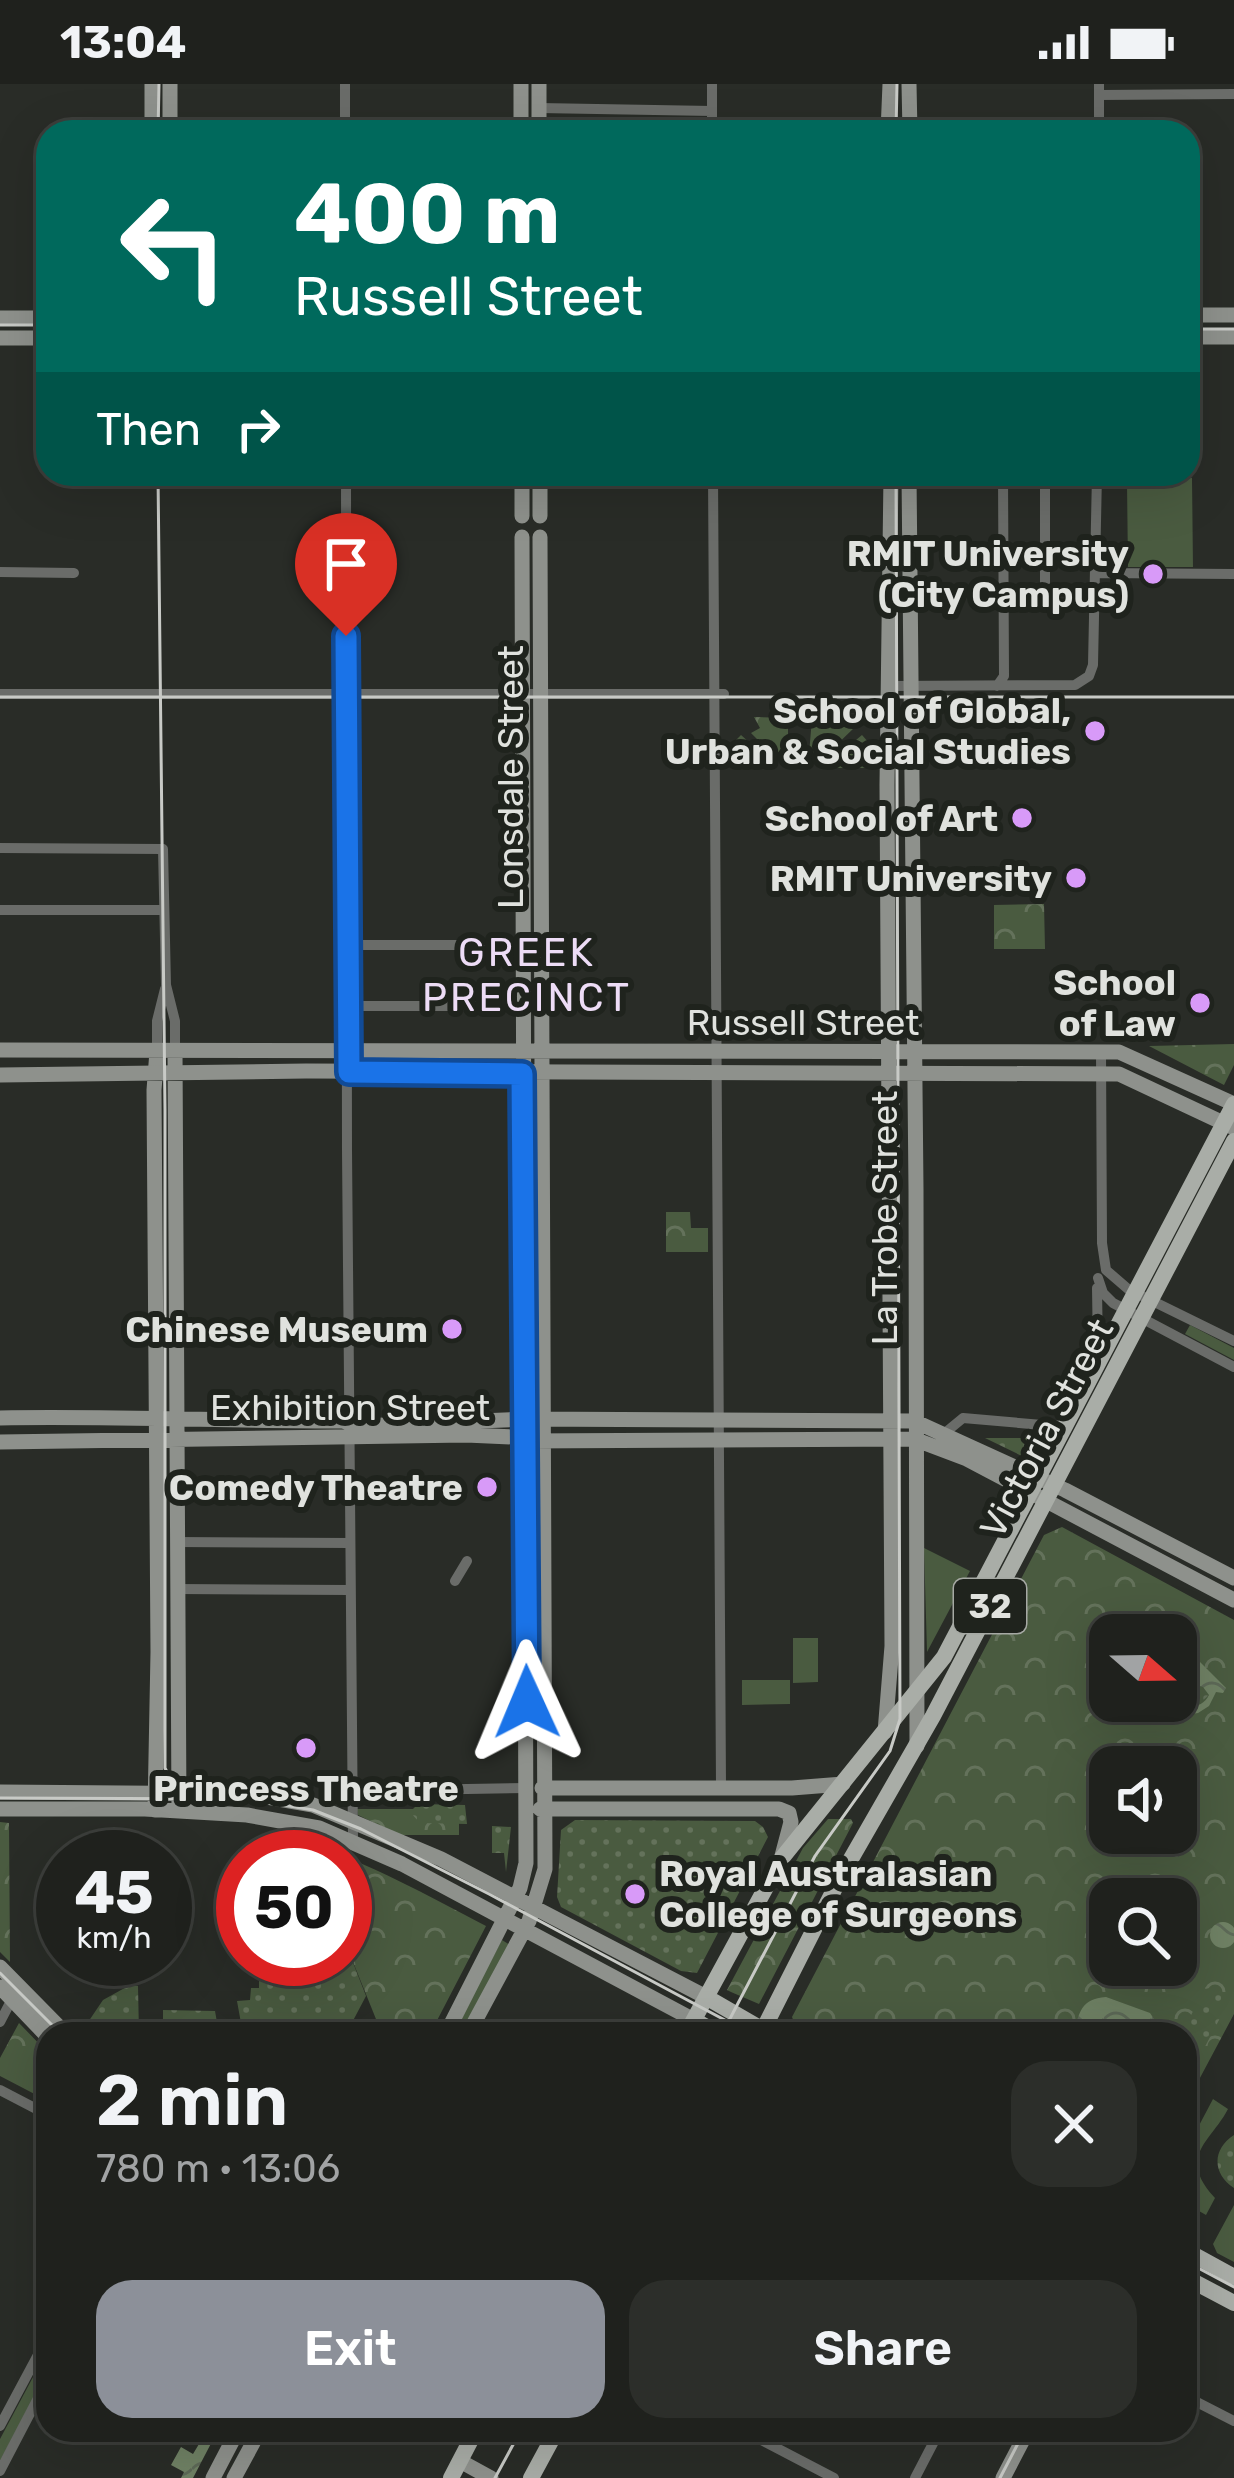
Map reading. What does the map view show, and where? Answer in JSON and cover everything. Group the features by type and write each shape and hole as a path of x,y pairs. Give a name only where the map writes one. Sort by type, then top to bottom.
{"main road":[{"name":"Victoria Street","path":"916,1746 1041,1490 1229,1126 1234,1104"},
{"name":"Victoria Street","path":"1143,1296 1234,1141"},
{"name":"Victoria Street","path":"915,1696 952,1644 1041,1490 1066,1424 1098,1364 1133,1315"},
{"name":"32","path":"693,2022 782,1858 915,1696"},
{"name":"32","path":"770,2022 840,1878 916,1746"},
{"path":"706,1997 748,2022"},
{"path":"1197,2257 1234,2277"},
{"path":"1197,2283 1234,2303"},
{"path":"456,2469 470,2442"},
{"path":"532,2478 550,2442"}],"street":[{"path":"152,84 152,120"},
{"path":"170,84 170,120"},
{"path":"345,84 345,120"},
{"path":"521,84 521,120"},
{"path":"539,84 539,120"},
{"path":"712,84 712,120"},
{"path":"888,120 890,84"},
{"path":"909,84 910,120"},
{"path":"1099,120 1099,89 1234,94"},
{"path":"521,108 712,111"},
{"path":"1200,315 1234,315"},
{"path":"0,318 36,318"},
{"path":"1200,337 1234,337"},
{"path":"0,338 36,338"},
{"path":"346,486 353,1830"},
{"path":"522,486 522,516"},
{"path":"540,486 540,516"},
{"path":"713,486 719,694 721,1808"},
{"name":"La Trobe Street","path":"884,1735 891,1686 891,486"},
{"name":"La Trobe Street","path":"909,486 915,698 916,1746"},
{"path":"997,686 1004,676 1003,486"},
{"path":"1004,601 1045,601 1045,486"},
{"path":"889,694 915,698 997,686 1075,685 1089,676 1098,573 1097,486"},
{"name":"Lonsdale Street","path":"452,2022 505,1920 526,1863 522,537"},
{"name":"Lonsdale Street","path":"475,2022 524,1931 544,1878 548,1788 540,537"},
{"path":"0,572 74,573"},
{"path":"1098,573 1234,574"},
{"path":"0,694 719,694"},
{"path":"522,743 541,743"},
{"path":"521,830 540,830"},
{"path":"0,848 163,849 166,985 175,1021 179,1173 179,1811"},
{"path":"522,877 540,877"},
{"path":"0,910 163,910"},
{"path":"348,945 523,945"},
{"path":"155,1801 154,1173 157,1021 166,985"},
{"path":"349,1006 523,1006"},
{"name":"Russell Street","path":"0,1050 176,1051 307,1062 349,1072 1101,1074 1127,1076 1229,1126"},
{"path":"603,1052 603,1074"},
{"path":"1003,1052 1003,1074"},
{"path":"1098,1364 1101,1052"},
{"name":"Russell Street","path":"0,1075 176,1074 350,1054 1101,1052 1130,1054 1234,1104"},
{"path":"405,1053 405,1073"},
{"path":"523,1096 542,1096"},
{"path":"523,1175 542,1175"},
{"path":"1102,1243 1108,1274 1234,1341"},
{"path":"524,1253 543,1254"},
{"path":"1098,1278 1102,1293 1133,1315 1234,1367"},
{"path":"86,1442 87,1416"},
{"name":"Exhibition Street","path":"0,1418 157,1417 269,1430 525,1441 914,1439 1041,1490"},
{"name":"Exhibition Street","path":"946,1432 963,1418 1066,1424"},
{"name":"Exhibition Street","path":"348,1431 525,1419 891,1419 946,1432 1041,1490"},
{"path":"574,1441 575,1419"},
{"path":"643,1441 644,1419"},
{"path":"740,1441 741,1419"},
{"name":"Exhibition Street","path":"0,1442 158,1442 269,1430"},
{"path":"1041,1490 1136,1528 1234,1578"},
{"path":"1041,1490 1126,1545 1234,1600"},
{"path":"1126,1545 1136,1528"},
{"path":"176,1542 350,1543"},
{"path":"526,1547 546,1546"},
{"path":"455,1581 467,1562"},
{"path":"176,1589 350,1590"},
{"path":"526,1638 546,1637"},
{"path":"352,1791 844,1784"},
{"path":"0,1792 155,1801 179,1811 256,1816 323,1830"},
{"path":"0,1809 155,1801 180,1792 248,1793 313,1805 441,1858 706,1997"},
{"path":"527,1810 786,1811 791,1822 782,1858"},
{"path":"372,1850 681,2022"},
{"path":"0,1967 10,1991 49,2022"},
{"path":"0,2022 10,1991"},
{"path":"31,2009 39,2022"},
{"path":"0,2090 36,2109"},
{"path":"0,2426 36,2358"},
{"path":"0,2471 36,2402"},
{"path":"1197,2402 1234,2421"},
{"path":"213,2478 232,2442"},
{"path":"234,2478 254,2442"},
{"path":"765,2442 834,2478"},
{"path":"915,2478 934,2442"},
{"path":"1003,2478 1022,2442"},
{"path":"456,2469 491,2478"}],"green space":[{"path":"1127,486 1192,486 1193,567 1128,567"},
{"path":"754,717 788,718 788,753 769,751 751,733 760,728"},
{"path":"812,718 849,718 855,727 826,755 809,755"},
{"path":"741,735 769,760 765,768 732,766 731,745"},
{"path":"862,735 869,743 868,768 837,768 832,760"},
{"path":"1044,904 1045,949 994,949 994,905"},
{"path":"1234,1044 1234,1065 1224,1085 1149,1046"},
{"path":"666,1212 690,1212 691,1228 708,1228 708,1252 666,1252"},
{"path":"1190,1325 1234,1348 1234,1360 1185,1334"},
{"path":"985,1438 1039,1438 1028,1459"},
{"path":"1062,1527 1234,1620 1234,2014 1197,2083 1197,2022 794,2022 792,2017 1044,1535"},
{"path":"924,1548 970,1571 927,1652"},
{"path":"793,1638 818,1638 818,1682 793,1683"},
{"path":"742,1680 790,1680 790,1704 742,1705"},
{"path":"1197,1685 1209,1695 1197,1705"},
{"path":"418,1804 465,1805 467,1824 420,1823 410,1812"},
{"path":"357,1809 459,1809 459,1835 399,1835 358,1815"},
{"path":"828,1819 851,1819 853,1823 759,2004 727,1990 803,1848"},
{"path":"575,1820 755,1821 763,1827 768,1837 697,1973 681,1971 561,1907 557,1897 561,1830"},
{"path":"0,1822 9,1823 10,1962 0,1952"},
{"path":"492,1826 511,1827 506,1872 504,1853 492,1853"},
{"path":"375,1870 486,1926 436,2022 377,2022 363,1986 372,1986"},
{"path":"502,1940 510,1945 468,2022 458,2022"},
{"path":"128,1986 138,1986 139,2022 88,2022 103,2000"},
{"path":"362,1986 366,1996 352,2022 241,2022 237,2001 250,2000 251,1988"},
{"path":"1206,1987 1230,1999 1198,2060 1197,2022 1187,2022"},
{"path":"163,2010 215,2011 217,2022 163,2022"},
{"path":"19,2023 36,2041 36,2095 0,2076 0,2058"},
{"path":"1213,2099 1228,2109 1197,2160 1197,2129"},
{"path":"1234,2135 1234,2188 1222,2176 1218,2162 1222,2147"},
{"path":"1197,2160 1198,2171 1215,2198 1206,2215 1197,2210"},
{"path":"1234,2205 1234,2262 1217,2253 1213,2244"},
{"path":"36,2372 36,2394 0,2461 0,2439"}],"water":[{"path":"1197,1659 1226,1688 1197,1713 1197,1705 1209,1695 1197,1685"},
{"path":"1213,1925 1233,1925 1233,1945 1213,1945"},
{"path":"1106,1997 1150,2013 1156,2022 1077,2022 1082,2008"},
{"path":"195,2442 212,2442 193,2478 181,2478 184,2472 171,2465 181,2447 193,2454 199,2444"}],"tram line":[{"path":"158,120 159,84"},
{"path":"896,120 897,84"},
{"path":"0,325 36,325"},
{"path":"1200,329 1234,329"},
{"path":"158,486 165,1768 178,1794 205,1804"},
{"path":"728,2022 815,1856 890,1751 900,1719 896,486"},
{"path":"0,697 1234,697"},
{"path":"0,1798 248,1799 313,1810 489,1894 729,2022"},
{"path":"0,1973 49,2022"},
{"path":"1197,2267 1234,2287"},
{"path":"495,2478 514,2442"},
{"path":"1000,2478 1019,2442"}],"place":[{"name":"RMIT University (City Campus)","path":"1153,574"},
{"name":"School of Global, Urban & Social Studies","path":"1095,731"},
{"name":"School of Art","path":"1022,818"},
{"name":"RMIT University","path":"1076,878"},
{"name":"School of Law","path":"1200,1003"},
{"name":"Chinese Museum","path":"452,1329"},
{"name":"Comedy Theatre","path":"487,1487"},
{"name":"Princess Theatre","path":"306,1748"},
{"name":"Royal Australasian College of Surgeons","path":"635,1894"}],"district":[{"name":"GREEK PRECINCT","path":"527,974"}],"route":[{"path":"346,636 349,1072 522,1074 527,1702"}]}
